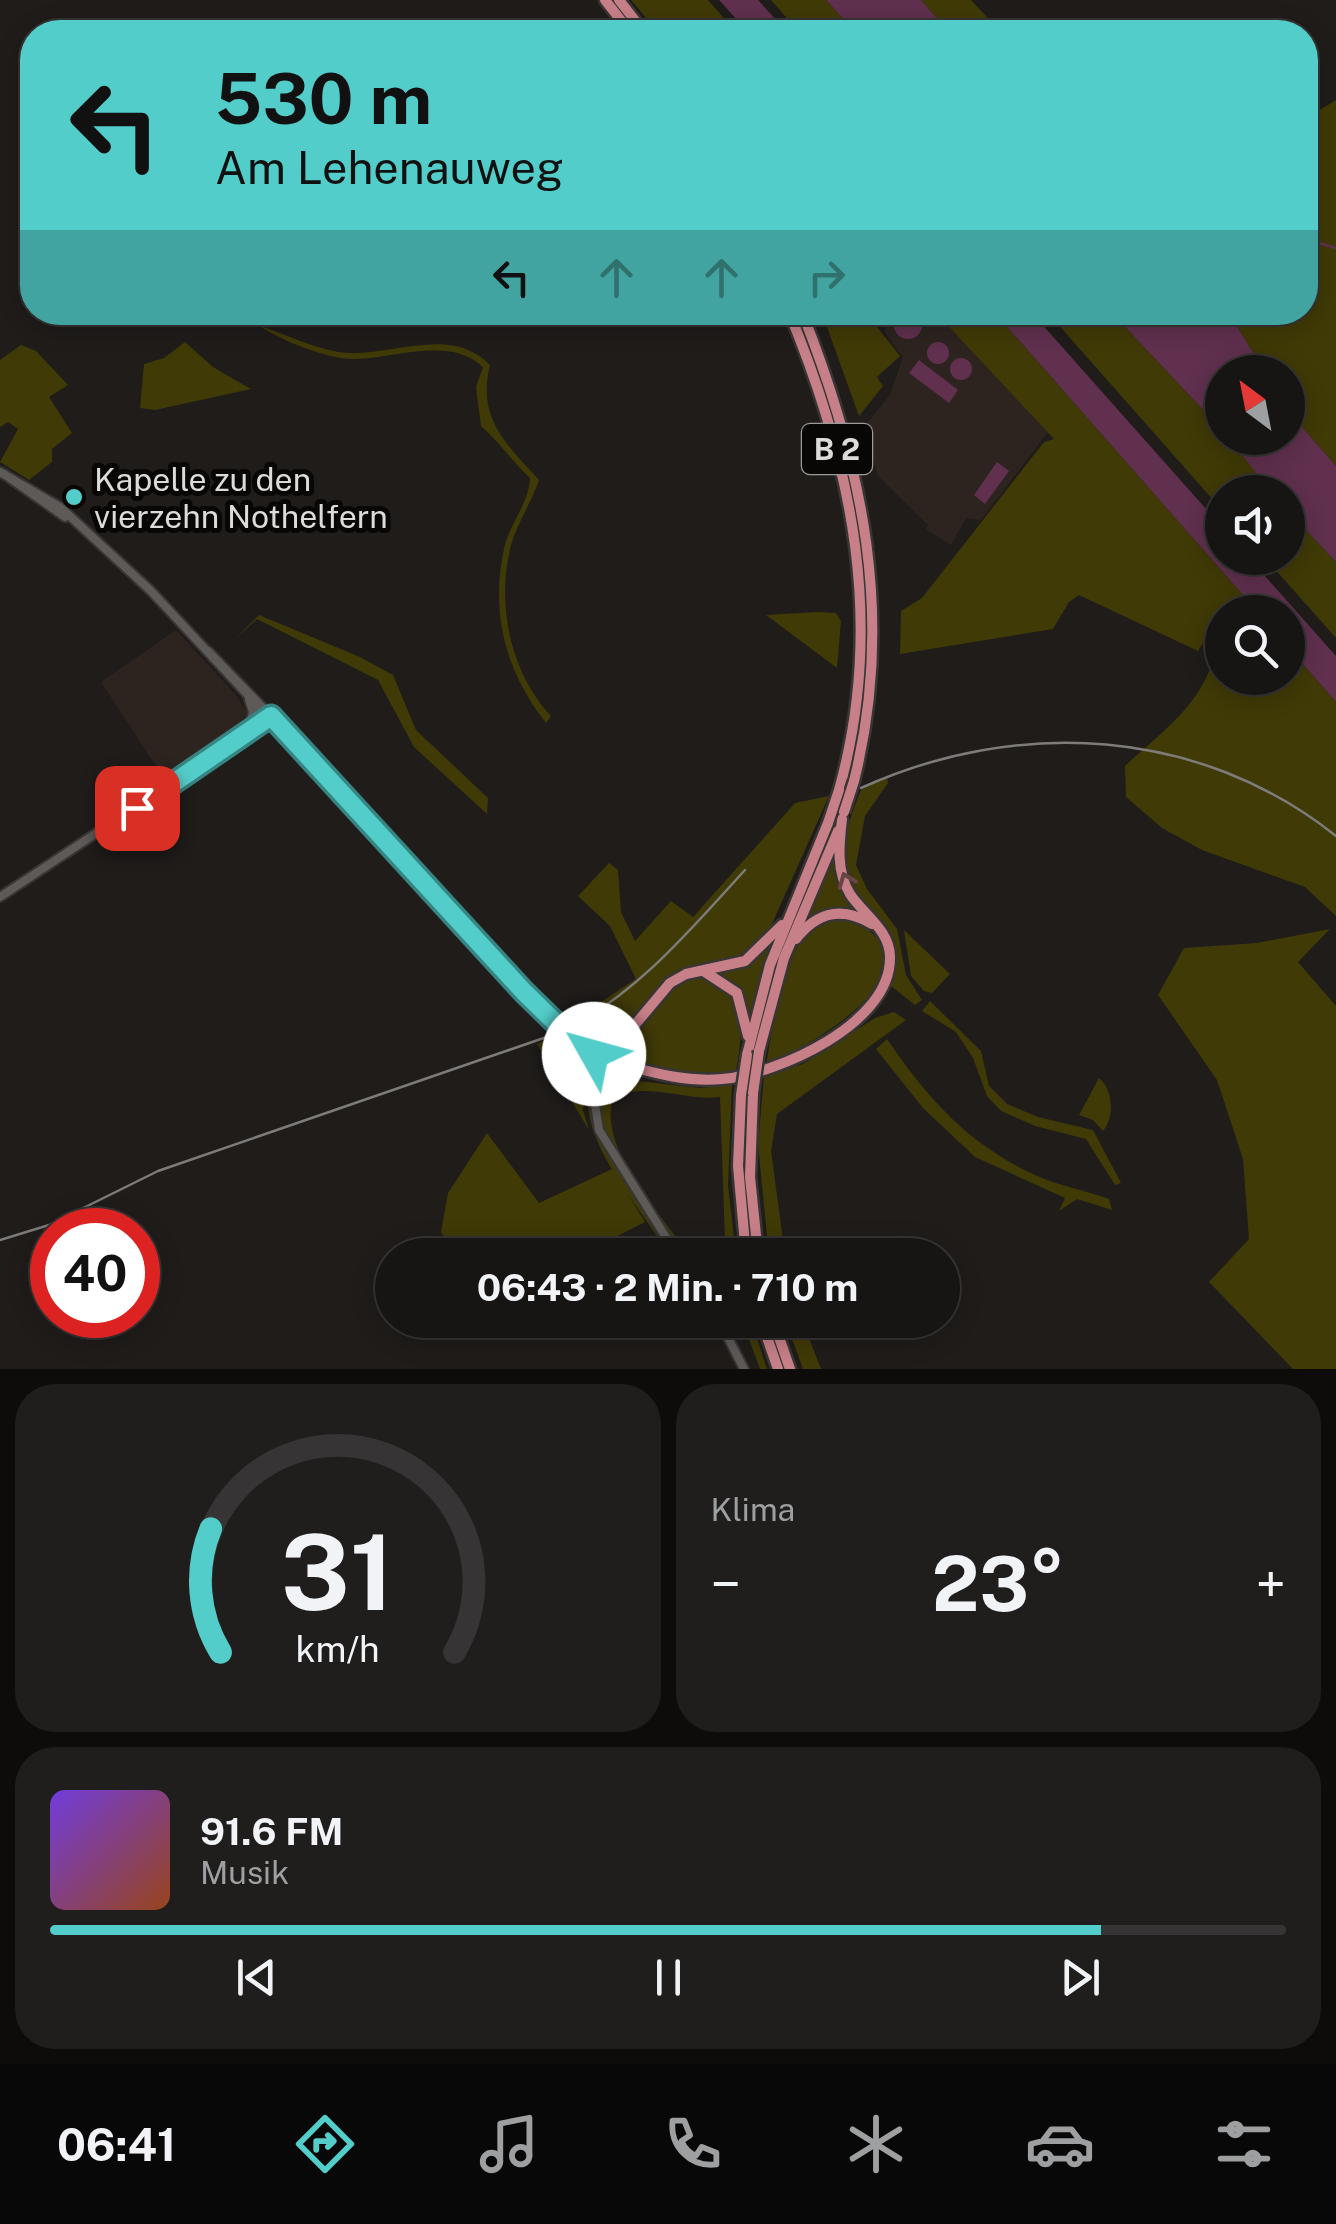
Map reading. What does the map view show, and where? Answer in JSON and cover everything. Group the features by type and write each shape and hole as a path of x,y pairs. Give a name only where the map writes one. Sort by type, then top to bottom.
{"highway":[{"path":"605,0 621,20"},
{"name":"B 2","path":"793,325 846,483 868,590"},
{"name":"B 2","path":"752,1050 788,948 843,816 867,721 868,590 852,460 806,325"},
{"name":"B 2","path":"744,1238 738,1166 765,979 839,790 856,720 869,627"},
{"path":"625,1065 708,1080 749,1075 797,1058 844,1030 875,999 890,960 880,930 850,894 841,873 843,816"},
{"path":"788,948 806,926 828,914 854,914 880,930"},
{"path":"618,1045 670,983 745,961 789,916"},
{"path":"704,972 737,993 752,1050"},
{"name":"B 2","path":"747,1094 756,1238"},
{"path":"767,1338 778,1369"},
{"path":"779,1338 790,1369"}],"street":[{"path":"2,473 60,507 151,590 552,1020 596,1050"},
{"path":"208,651 263,703 270,715"},
{"path":"247,696 253,712 248,734"},
{"path":"0,897 248,734 270,715"},
{"path":"606,1043 618,1045 625,1053 625,1065 614,1075 602,1074 594,1063 596,1050 606,1043"},
{"path":"602,1074 594,1098 599,1130 666,1238"},
{"path":"728,1338 744,1369"}],"shaded area":[{"path":"631,0 708,0 726,20 648,20"},
{"path":"719,0 758,0 776,20 737,20"},
{"path":"771,0 826,0 844,20 788,20"},
{"path":"826,0 921,0 938,20 844,20"},
{"path":"921,0 971,0 990,20 938,20"},
{"path":"1336,100 1336,466 1305,430 1305,355 1255,355 1236,325 1318,325 1318,111"},
{"path":"826,325 876,325 900,356 877,377 883,386 859,416"},
{"path":"886,325 948,325 1048,432 981,520 966,518 951,545 926,529 928,525 878,476 864,427 890,395 903,357 885,333"},
{"path":"894,325 922,325 918,335 908,339"},
{"path":"947,325 1006,325 1205,552 1205,575 1225,575 1243,595 1205,595 1205,649 1203,643 1198,651 1079,595 1069,602 1053,629 900,654 901,611 922,598 1044,442 1054,439"},
{"path":"1006,325 1043,325 1205,508 1205,552"},
{"path":"1059,325 1123,325 1205,412 1205,455 1243,455 1258,475 1205,475 1205,491"},
{"path":"1123,325 1236,325 1255,355 1205,355 1205,412"},
{"path":"260,326 339,352 442,344 475,353 490,365 487,400 491,415 505,441 539,480 511,545 505,590 516,658 525,679 551,716 546,723 511,663 499,596 504,549 530,478 481,426 476,387 483,367 470,358 439,351 356,359 333,356 280,338"},
{"path":"185,342 213,367 251,389 155,410 140,408 144,364 164,358"},
{"path":"938,342 946,345 946,361 938,364 930,361 927,353 930,345"},
{"path":"21,345 36,351 68,385 49,397 72,433 52,449 52,462 29,480 0,462 18,429 8,422 0,427 0,360"},
{"path":"961,358 969,361 969,377 961,380 953,377 950,369 953,361"},
{"path":"919,360 958,390 949,403 909,373"},
{"path":"1305,430 1336,466 1336,562 1305,529 1305,475 1258,475 1242,455 1305,455"},
{"path":"997,462 1009,471 985,504 974,495"},
{"path":"1305,529 1336,562 1336,638 1305,603 1305,595 1298,595 1280,575 1305,575"},
{"path":"1225,575 1264,575 1282,595 1243,595"},
{"path":"836,613 841,621 837,668 766,615"},
{"path":"259,615 393,675 416,730 488,798 487,814 414,747 378,680 257,619 234,640"},
{"path":"1305,621 1336,656 1336,702 1305,666"},
{"path":"176,630 237,696 247,714 235,734 165,780 101,682"},
{"path":"1305,666 1336,702 1336,916 1305,887 1202,850 1162,828 1126,797 1125,766 1174,721 1204,681 1205,695 1305,695"},
{"path":"887,777 888,783 865,816 856,865 867,889 897,929 906,975 922,1000 915,1005 891,986 895,957 892,941 856,894 845,866 846,836 861,790"},
{"path":"829,796 767,935 737,959 677,972 612,1038 591,1039 564,1026 636,979 610,926 578,896 609,863 618,870 621,912 635,941 671,901 693,917 795,803"},
{"path":"836,851 836,861 868,918 836,909 807,923"},
{"path":"842,916 874,934 886,955 882,977 843,1020 766,1065 782,986 798,946 820,922"},
{"path":"1330,929 1298,962 1336,1006 1336,1369 1293,1369 1209,1282 1249,1239 1243,1159 1217,1080 1158,995 1184,948 1257,943"},
{"path":"904,930 950,974 932,993 924,991 911,976"},
{"path":"772,941 749,1016 739,989 718,972 749,962"},
{"path":"687,978 708,979 722,984 732,994 741,1022 736,1072 666,1072 630,1054 630,1043 640,1021"},
{"path":"930,1001 981,1051 989,1086 1007,1104 1038,1117 1093,1130 1121,1183 1115,1185 1086,1139 1035,1126 1001,1111 987,1096 973,1058 956,1032 922,1011"},
{"path":"894,1012 906,1020 777,1114 771,1151 783,1238 767,1238 758,1145 764,1076 803,1064 875,1018"},
{"path":"555,1036 586,1069 583,1110 589,1130 537,1044"},
{"path":"887,1039 934,1100 989,1149 1035,1175 1109,1199 1112,1210 1077,1199 1059,1211 1065,1198 975,1157 923,1108 876,1049"},
{"path":"1099,1078 1111,1103 1103,1131 1093,1120 1079,1115"},
{"path":"629,1080 700,1088 732,1084 728,1185 734,1238 725,1238 720,1097 636,1091 612,1100 615,1141 634,1180 603,1129 597,1107 603,1087"},
{"path":"589,1081 593,1124 659,1238 611,1168 592,1125"},
{"path":"487,1133 539,1203 612,1169 645,1222 613,1238 445,1238 441,1232 448,1193"},
{"path":"636,1183 676,1238 670,1238"},
{"path":"749,1338 757,1338 767,1369 760,1369"},
{"path":"792,1338 809,1338 821,1369 803,1369"}],"waterway":[{"path":"1319,243 1336,248"}],"railway":[{"path":"861,788 921,765 982,750 1044,743 1106,744 1167,754 1226,773 1283,800 1336,836"},
{"path":"0,1240 49,1225 158,1171 564,1031 639,979 745,870"}],"place":[{"name":"Kapelle zu den vierzehn Nothelfern","path":"74,497"}],"route":[{"path":"137,808 271,716 524,992 564,1031 596,1050 594,1054"}]}
